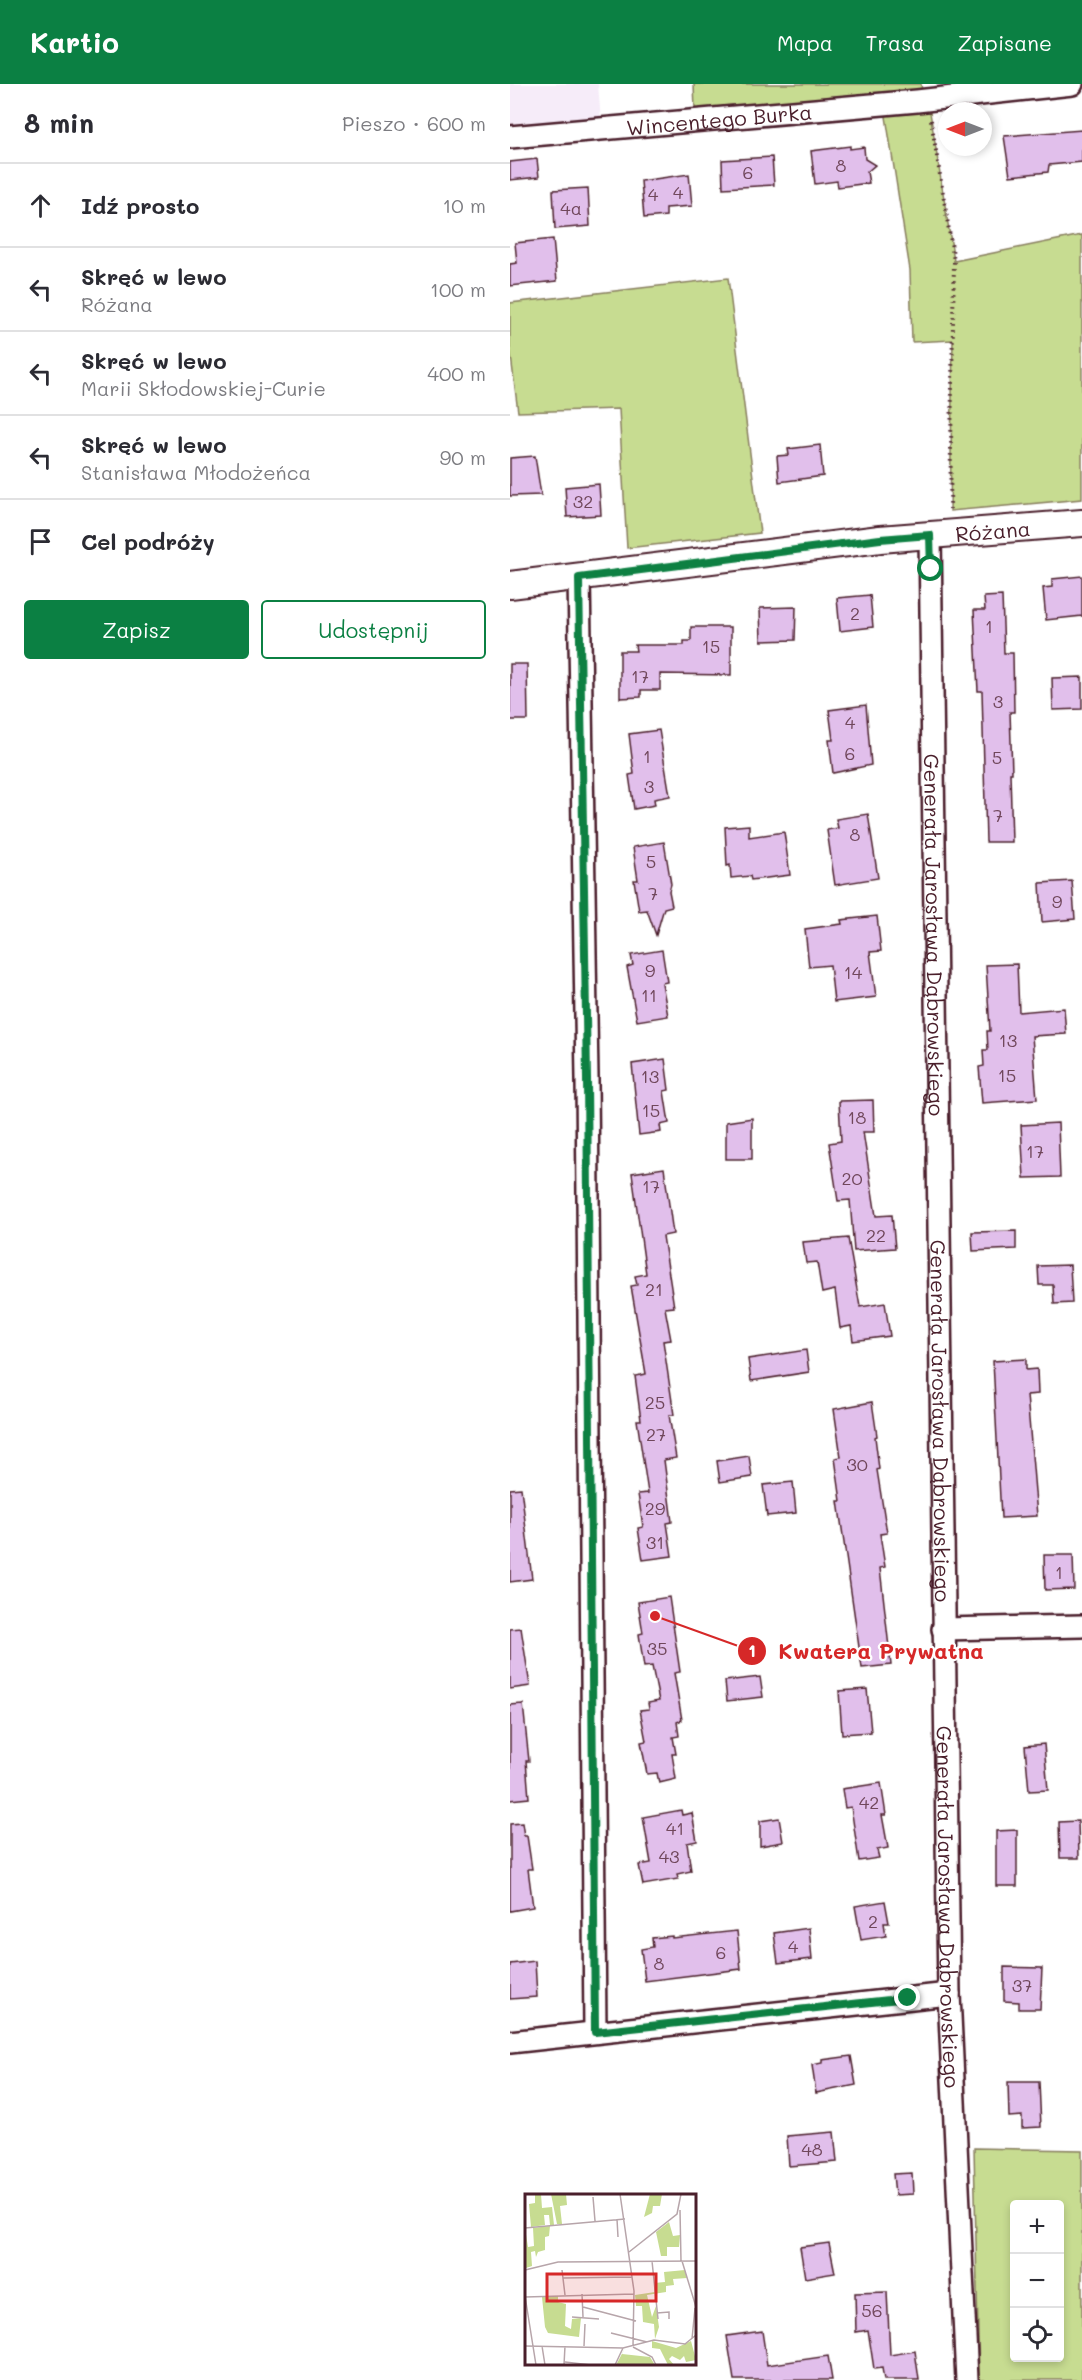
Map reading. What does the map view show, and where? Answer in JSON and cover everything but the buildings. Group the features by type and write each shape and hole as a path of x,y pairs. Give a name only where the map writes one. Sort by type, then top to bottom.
{"street":[{"name":"Wincentego Burka","path":"510,137 1072,84"},
{"name":"Różana","path":"510,585 880,539 1082,523"},
{"name":"Generała Jarosława Dąbrowskiego","path":"930,535 949,1994 966,2380"},
{"path":"579,578 587,1090 595,2032"},
{"path":"943,1629 1082,1626"},
{"path":"510,2042 949,1994"}],"path":[{"path":"930,99 954,261 950,519"}],"shaded area":[{"path":"510,84 598,84 601,121 510,126"}],"green space":[{"path":"694,84 921,84 922,91 695,110"},
{"path":"929,106 954,261 1082,235 1082,499 950,511 953,340 912,342 910,270 885,110"},
{"path":"728,278 760,533 627,548 619,409 518,412 510,348 510,303"},
{"path":"974,2148 1082,2150 1082,2380 979,2380"}],"place":[{"name":"Kwatera Prywatna","path":"655,1616"}],"route":[{"path":"908,1998 595,2032 593,1615 579,578 880,539 930,535 931,569"}]}
